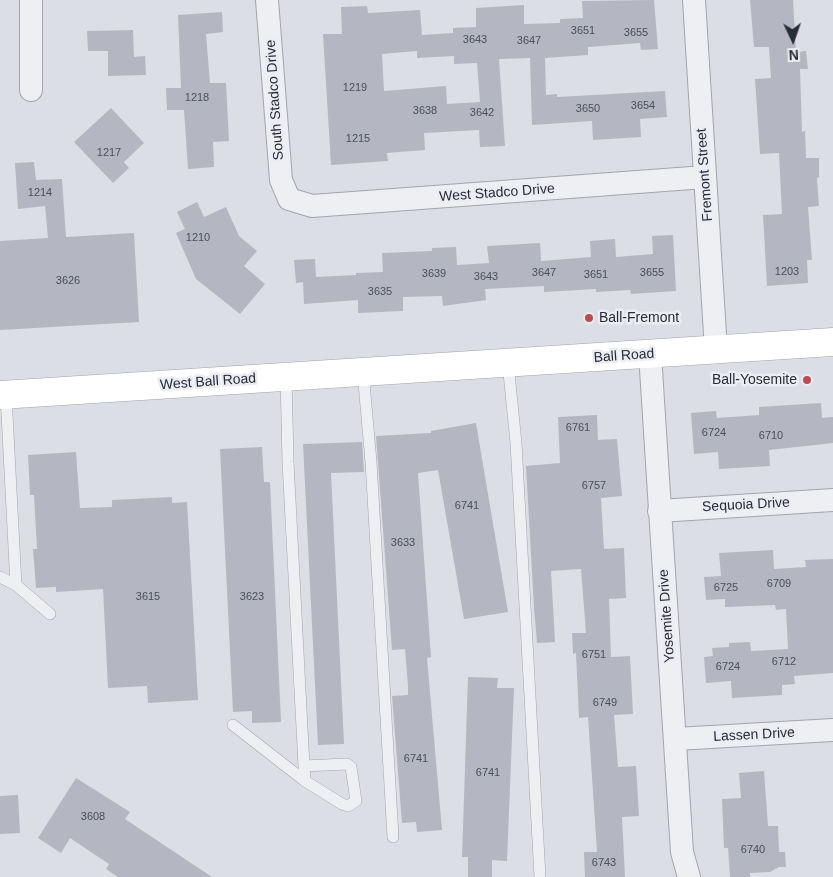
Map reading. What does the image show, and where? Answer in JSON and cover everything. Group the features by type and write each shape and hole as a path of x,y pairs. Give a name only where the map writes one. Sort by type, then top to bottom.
{"main road":[{"name":"Ball Road","path":"415,369 833,342"},
{"name":"West Ball Road","path":"3,395 415,369"}],"street":[{"path":"30,0 30,90"},
{"name":"South Stadco Drive","path":"267,0 281,180 289,199"},
{"name":"Fremont Street","path":"694,0 716,350"},
{"name":"West Stadco Drive","path":"289,199 312,206 706,177"},
{"name":"Yosemite Drive","path":"650,354 682,852 688,877"},
{"name":"Sequoia Drive","path":"660,510 833,500"},
{"name":"Lassen Drive","path":"676,739 833,730"}],"lane":[{"path":"508,363 516,443 540,877"},
{"path":"364,372 371,462 392,837"},
{"path":"286,377 288,462 305,781"},
{"path":"3,395 16,585"},
{"path":"0,577 16,585 50,614"},
{"path":"234,725 305,781 342,804 348,806 356,801 352,767 347,764 304,766"}],"building":[{"path":"654,0 658,49 641,50 640,43 588,47 588,55 545,58 546,95 557,94 557,97 665,91 667,117 640,119 641,137 593,140 592,121 532,125 530,58 499,59 505,146 480,147 479,130 424,133 425,150 387,153 388,161 331,165 323,34 342,34 341,7 367,6 368,13 420,10 422,35 453,33 453,28 476,27 476,8 524,5 524,24 560,23 560,19 583,18 582,1","holes":["417,51 417,58 454,56 454,64 477,63 480,102 447,104 446,86 384,91 382,54"]},
{"path":"750,0 793,0 796,52 806,51 808,69 800,69 802,132 805,131 806,158 819,158 819,177 817,178 819,206 808,207 812,260 807,260 808,283 767,286 763,215 782,214 779,153 760,154 755,79 771,78 769,47 754,47"},
{"path":"222,12 223,32 206,34 210,83 226,83 229,141 213,142 214,167 188,169 184,110 167,110 166,88 181,88 178,15"},
{"path":"133,30 134,57 145,56 146,75 108,76 108,51 88,51 87,31"},
{"path":"111,108 144,143 124,162 129,168 113,183 74,142"},
{"path":"34,162 36,180 62,179 66,237 134,233 139,322 0,330 0,241 48,238 45,206 18,209 15,163"},
{"path":"197,202 204,217 226,207 239,236 257,251 244,266 265,284 240,314 196,279 176,233 185,229 177,212"},
{"path":"673,235 676,291 631,294 630,290 596,292 596,289 544,292 544,286 485,289 486,300 443,306 442,296 403,297 403,311 358,313 358,300 304,304 303,282 296,283 294,260 315,259 316,277 356,275 356,273 383,272 382,253 432,251 432,248 456,247 457,265 489,263 487,246 540,243 541,261 591,257 590,241 615,239 616,257 653,254 652,236"},
{"path":"821,403 822,418 833,417 833,443 769,450 770,466 719,469 718,452 694,454 691,413 716,411 717,418 759,415 759,407"},
{"path":"597,415 598,440 617,439 622,496 601,498 604,549 624,548 626,598 609,599 611,657 630,656 633,714 614,715 618,767 636,766 639,816 622,817 625,877 585,877 584,852 597,852 588,717 579,718 576,653 573,654 572,633 586,633 581,569 551,571 555,642 537,643 534,607 526,466 560,463 558,417"},
{"path":"476,423 508,612 464,619 438,470 418,473 431,657 427,658 442,830 417,832 416,822 402,823 392,696 408,695 408,686 405,649 392,650 376,436 431,433 431,431"},
{"path":"362,442 364,472 331,473 344,744 318,745 303,444"},
{"path":"262,447 264,482 270,482 281,722 252,723 252,711 233,712 220,449"},
{"path":"76,452 80,508 112,507 112,500 172,497 172,503 187,502 198,700 148,703 147,686 108,688 103,589 56,592 56,587 36,588 33,549 37,549 34,495 30,495 28,455"},
{"path":"773,550 774,569 806,567 805,560 833,559 833,673 794,676 795,684 782,685 782,695 732,698 731,681 706,683 704,657 713,656 712,648 729,647 729,643 750,642 751,651 788,649 786,609 776,610 775,605 725,607 725,599 706,600 704,577 721,576 719,553"},
{"path":"468,677 498,678 497,688 514,688 507,861 492,860 492,877 468,877 468,857 462,857"},
{"path":"764,771 768,826 778,826 779,852 785,852 786,867 779,867 770,872 750,873 750,877 730,877 728,848 724,848 722,799 741,798 739,773"},
{"path":"76,778 130,812 125,819 212,877 118,877 106,869 109,864 70,838 61,853 38,838"},
{"path":"18,795 20,833 0,834 0,796"}],"place":[{"name":"Ball-Fremont","path":"589,318"},
{"name":"Ball-Yosemite","path":"807,380"}]}
